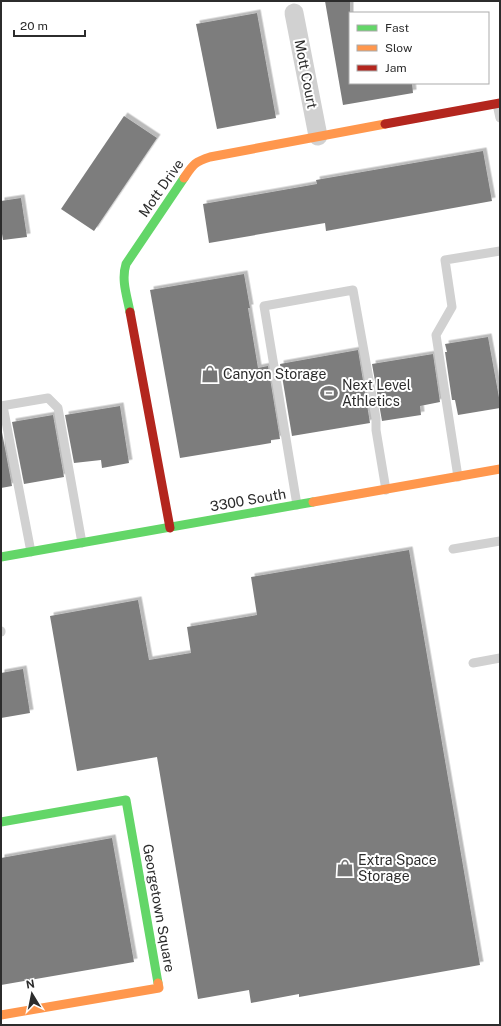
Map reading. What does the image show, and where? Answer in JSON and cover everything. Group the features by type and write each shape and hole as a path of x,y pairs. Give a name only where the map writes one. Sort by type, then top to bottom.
{"street":[{"name":"Mott Court","path":"294,13 318,136"},
{"name":"Mott Drive","path":"170,528 124,280 124,271 126,264 187,173 194,164 200,160 318,136 499,104"},
{"name":"3300 South","path":"1,557 500,470"},
{"name":"Georgetown Square","path":"1,822 126,800 159,988 1,1015"}],"lane":[{"path":"499,104 500,118"},
{"path":"458,477 436,335 452,307 445,260 500,251"},
{"path":"297,505 264,306 353,290 376,418 376,430 386,490"},
{"path":"31,552 2,406 48,398 58,408 82,543"},
{"path":"453,548 500,541"},
{"path":"472,663 500,658"}],"building":[{"path":"325,1 350,1 349,84 412,84 413,93 343,105"},
{"path":"257,13 276,118 217,129 196,24"},
{"path":"124,116 157,138 94,231 61,209"},
{"path":"483,151 492,201 326,231 325,223 209,243 203,204 317,184 316,180"},
{"path":"21,198 27,237 3,240 1,228 1,201"},
{"path":"244,274 258,368 268,366 280,439 271,440 271,443 180,458 150,290"},
{"path":"488,337 500,408 458,415 455,400 452,400 445,344"},
{"name":"Next Level Athletics","path":"358,350 370,423 292,436 280,364"},
{"path":"433,354 440,402 420,406 421,415 382,421 372,364"},
{"path":"120,406 129,463 102,468 101,460 74,463 65,415"},
{"path":"53,415 64,477 24,484 12,422"},
{"path":"1,427 12,486 1,488"},
{"path":"409,550 480,965 299,997 299,994 251,1003 249,990 198,999 157,757 77,771 50,616 138,600 149,660 191,653 187,627 257,615 251,577"},
{"path":"23,669 30,713 1,718 1,673"},
{"path":"112,838 134,962 1,985 1,858"}],"traffic: fast":[{"path":"130,312 124,282 126,264 184,178"},
{"path":"1,557 313,502"},
{"path":"1,822 126,800 158,983"}],"traffic: slow":[{"path":"184,178 194,164 210,157 385,124"},
{"path":"313,502 500,469"},
{"path":"1,1015 159,988 158,983"}],"traffic: jam":[{"path":"385,124 500,103"},
{"path":"130,312 170,528"}],"place":[{"name":"Canyon Storage","path":"210,374"},
{"name":"Next Level Athletics","path":"329,393"},
{"name":"Extra Space Storage","path":"345,868"}]}
